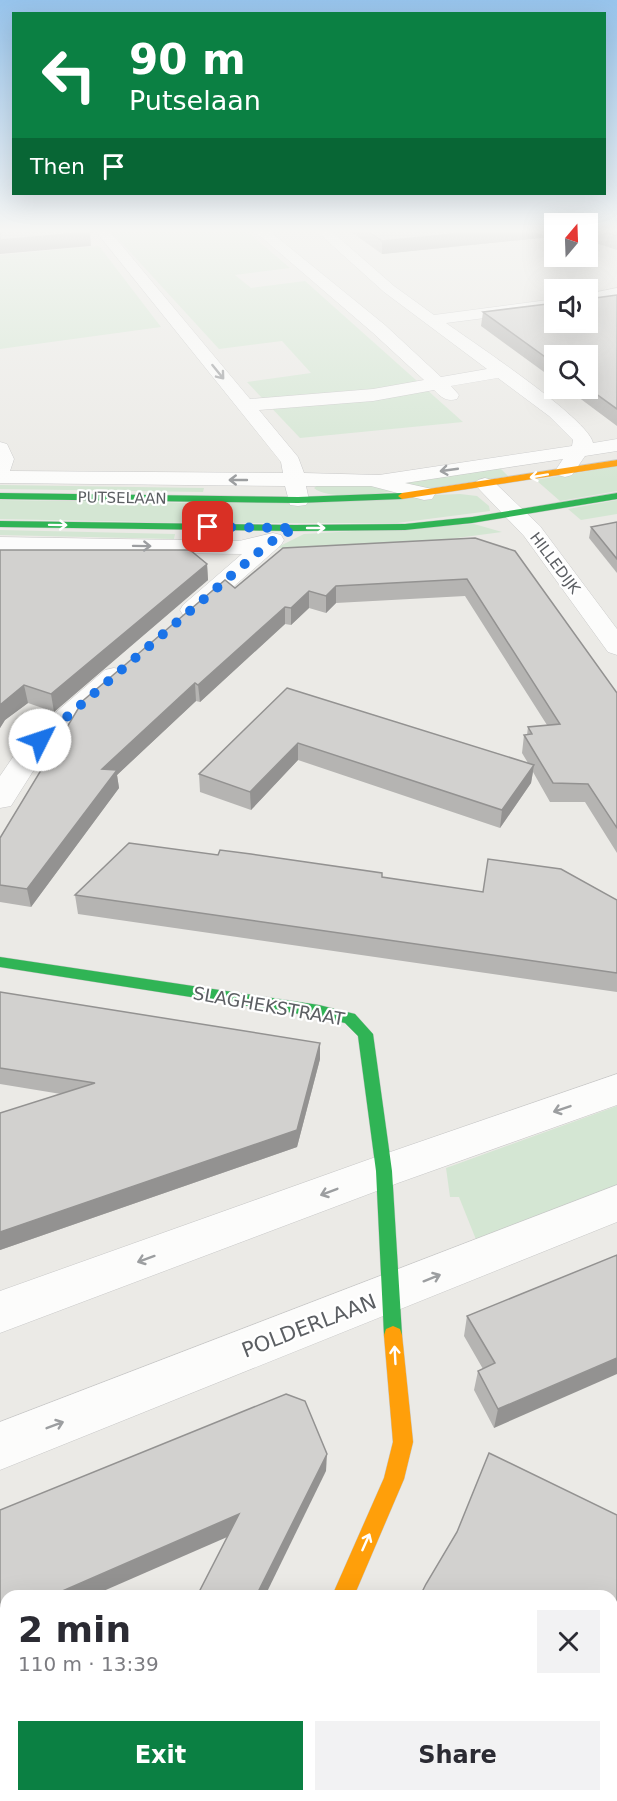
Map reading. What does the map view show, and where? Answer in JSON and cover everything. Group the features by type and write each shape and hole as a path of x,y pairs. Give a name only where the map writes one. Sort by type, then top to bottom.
{"main road":[{"name":"PUTSELAAN","path":"0,496 297,490 373,499 424,494 617,463"},
{"name":"PUTSELAAN","path":"0,524 295,528 405,526 514,513 617,496"},
{"name":"SLAGHEKSTRAAT","path":"0,962 350,1018 365,1034 384,1171 403,1442 394,1479 345,1590"}],"street":[{"path":"170,313 291,461 297,490"},
{"path":"358,313 445,390"},
{"path":"421,313 556,412 583,439 583,444 565,471"},
{"path":"432,321 490,313"},
{"path":"245,405 445,390 497,368"},
{"path":"363,396 385,380 423,369 497,368"},
{"name":"PUTSELAAN","path":"0,477 297,490 504,463 617,445"},
{"path":"0,448 4,459 0,471"},
{"name":"PUTSELAAN","path":"372,480 424,494"},
{"name":"HILLEDIJK","path":"485,484 548,552 617,647"},
{"name":"PUTSELAAN","path":"0,544 239,548 269,543 295,528"},
{"path":"174,626 269,543"},
{"path":"0,799 36,744 130,663"},
{"path":"0,1312 384,1171 617,1089"},
{"name":"POLDERLAAN","path":"0,1446 392,1294 617,1203"}],"green space":[{"path":"0,313 150,313 161,327 0,349"},
{"path":"186,313 341,313 463,422 300,438 247,382 311,373 282,341 219,349"},
{"path":"617,466 617,491 560,501 536,480"},
{"path":"499,467 508,476 424,489 399,483"},
{"path":"370,484 399,491 342,495 321,492 314,488 318,485"},
{"path":"0,485 204,488 203,492 0,489"},
{"path":"460,494 477,496 489,506 490,511 397,523 226,523 228,503"},
{"path":"0,500 201,503 196,523 0,519"},
{"path":"617,500 617,514 581,520 568,509"},
{"path":"474,524 502,532 434,541 283,549 278,547 304,534"},
{"path":"0,530 175,534 174,539 0,535"},
{"path":"617,1106 617,1188 477,1242 459,1197 450,1197 446,1168"}],"building":[{"path":"484,313 544,313 544,333 598,333 598,313 617,313 617,409 598,395 598,345 544,345 544,356"},
{"path":"617,522 617,559 591,527"},
{"path":"475,538 515,551 617,693 617,828 588,784 553,783 524,735 532,734 528,727 560,724 467,579 336,586 326,596 309,591 291,608 285,607 198,685 195,683 102,769 117,770 27,889 0,885 0,838 81,704 79,704 225,580 235,588 283,548"},
{"path":"0,550 190,550 207,564 51,694 24,685 0,705"},
{"path":"287,688 534,765 502,810 298,743 250,792 199,774"},
{"path":"129,843 218,855 220,850 251,854 382,873 382,877 483,892 488,859 561,869 617,900 617,973 75,895"},
{"path":"0,992 320,1043 297,1130 0,1232 0,1113 95,1083 0,1068"},
{"path":"617,1255 617,1358 498,1409 478,1371 495,1363 467,1316"},
{"path":"286,1394 305,1401 327,1454 259,1590 200,1590 239,1514 65,1590 0,1590 0,1510"},
{"path":"489,1453 617,1515 617,1590 423,1590 457,1532"}],"traffic: fast":[{"path":"0,496 298,500 402,496"},
{"path":"0,524 295,528 405,527 472,520 617,496"},
{"path":"0,962 319,1011 350,1018 365,1034 384,1171 393,1335"}],"traffic: slow":[{"path":"402,496 617,463"},
{"path":"346,1590 394,1479 403,1442 393,1335"}],"route":[{"path":"40,740 269,543 295,528 208,527"}]}
